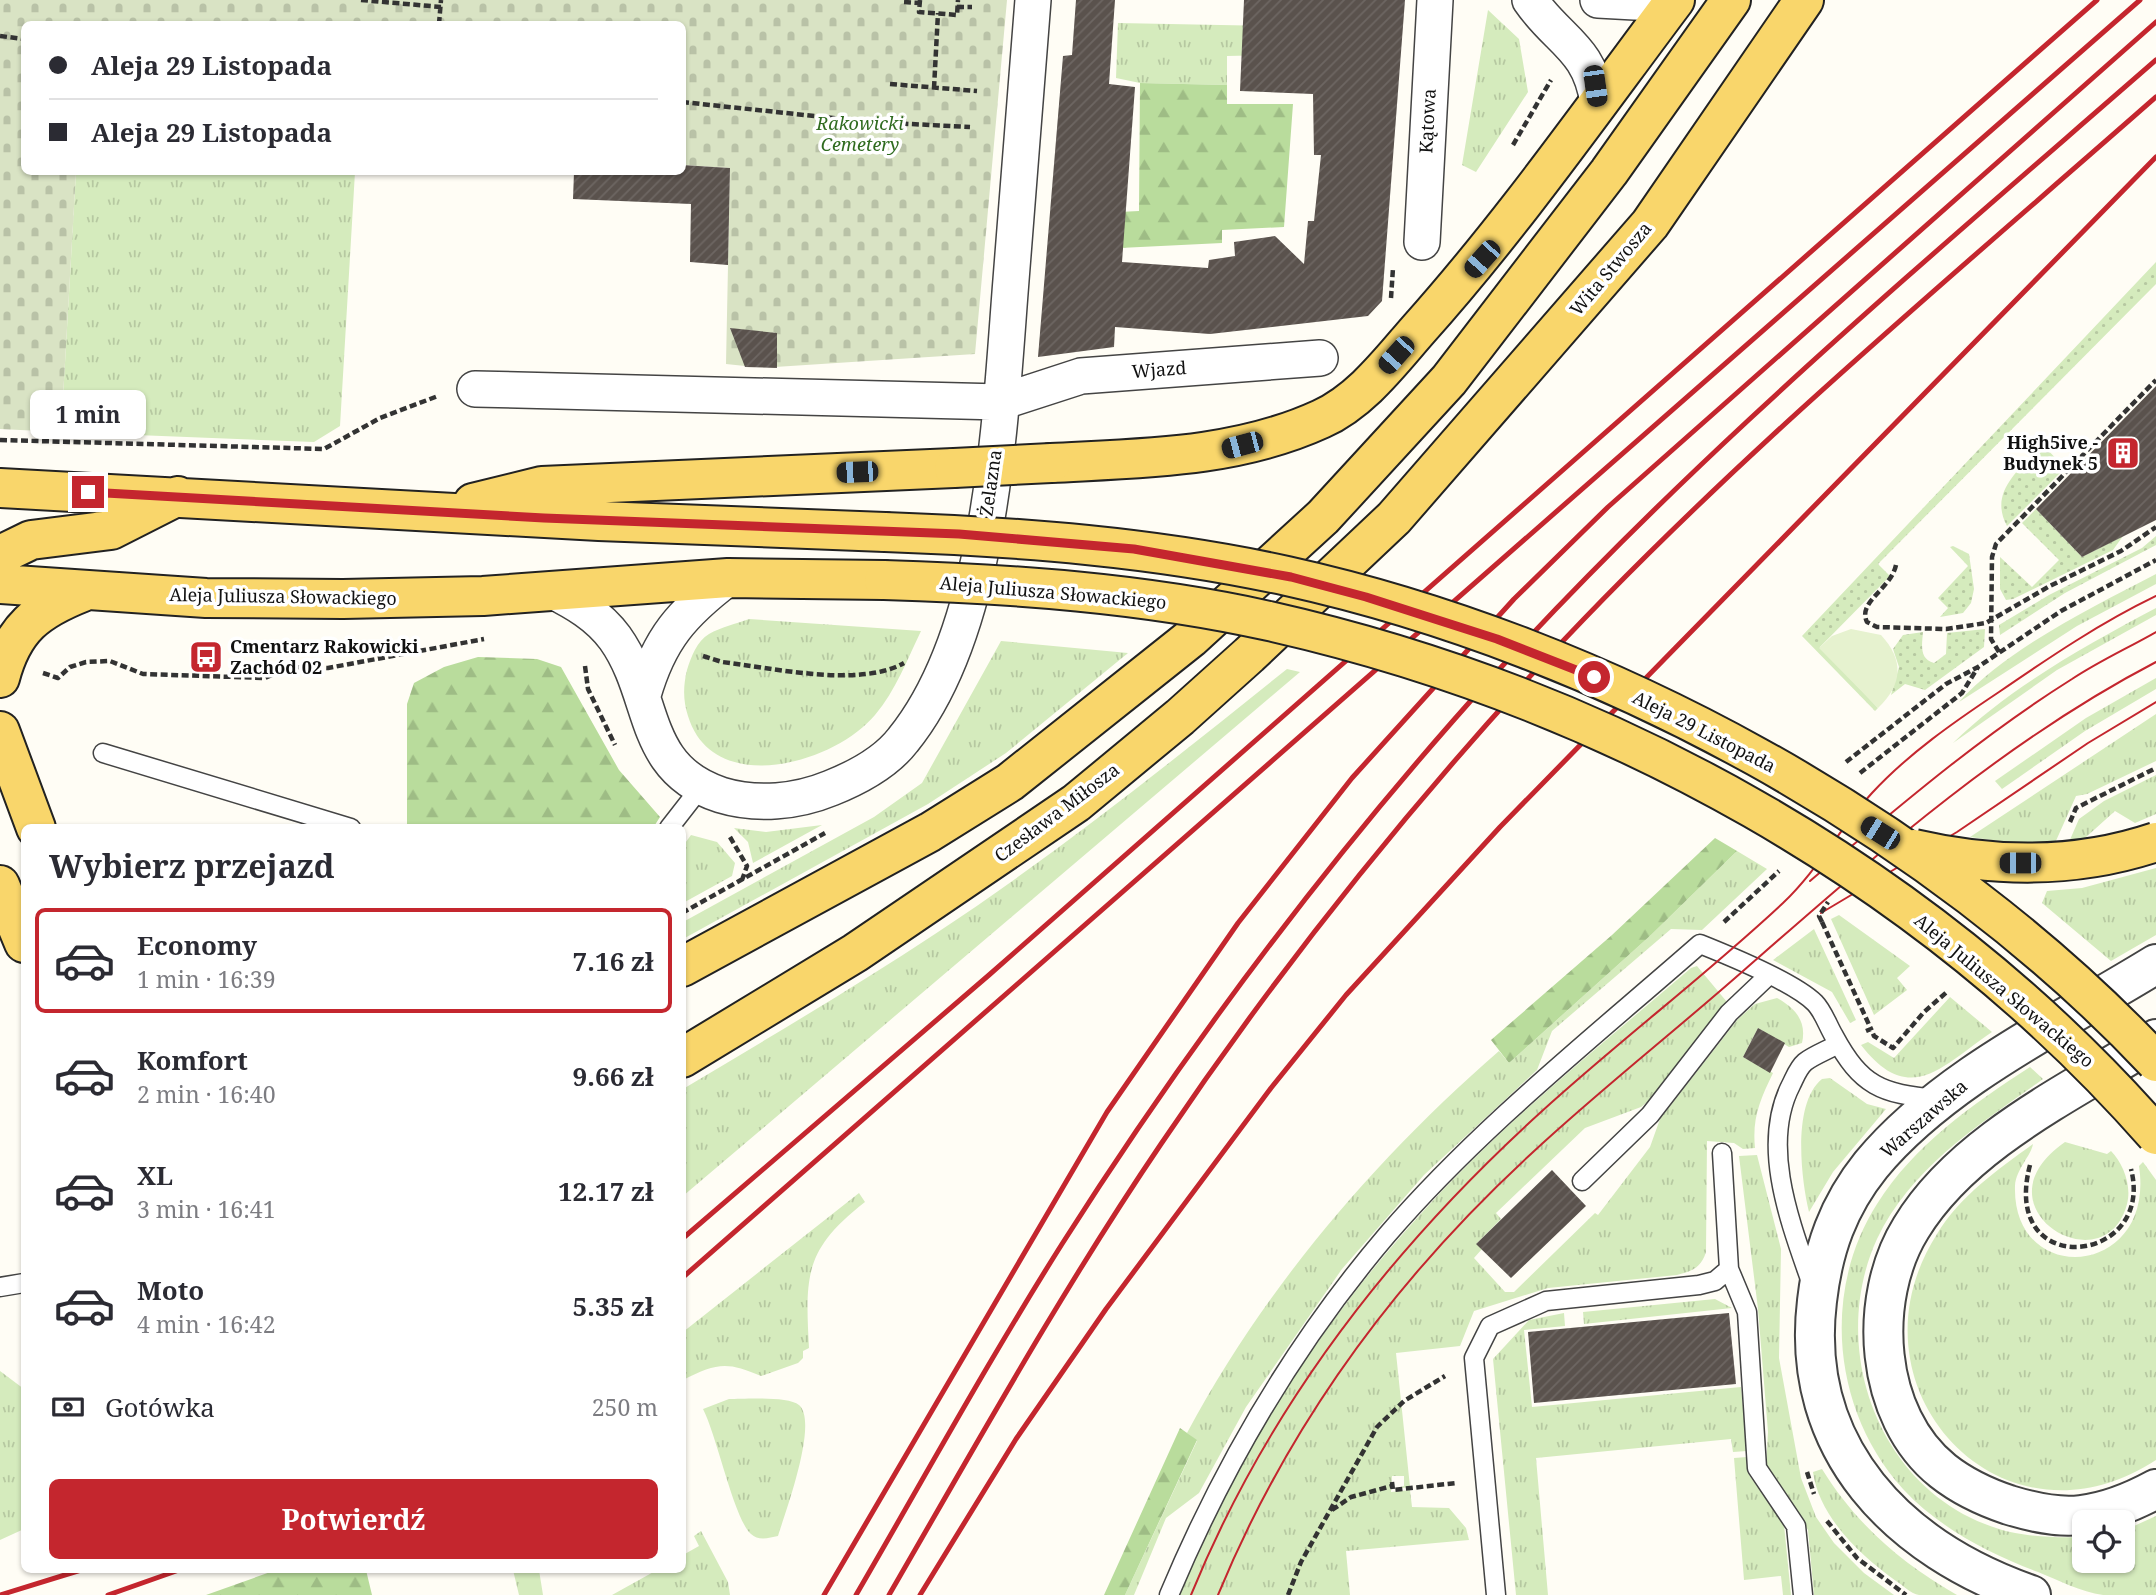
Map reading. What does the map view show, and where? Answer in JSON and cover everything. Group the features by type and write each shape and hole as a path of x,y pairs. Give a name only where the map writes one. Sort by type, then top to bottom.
{"main road":[{"path":"434,513 542,486 1051,463 1222,450 1297,429 1324,417 1354,398 1379,374 1482,259 1675,0"},
{"path":"686,965 930,832 1010,782 1191,638 1323,517 1449,380 1609,172 1731,0"},
{"name":"Wita Stwosza","path":"1394,518 1650,224 1804,0"},
{"name":"Aleja 29 Listopada","path":"0,488 178,496 434,513 1068,542 1199,559 1291,577 1440,620 1557,661 1712,733 1898,845 1964,892 2065,975 2156,1062"},
{"path":"0,555 31,540 111,530 178,496"},
{"name":"Czesława Miłosza","path":"686,1056 867,946 1076,803 1180,717 1394,518"},
{"name":"Aleja Juliusza Słowackiego","path":"83,592 343,599 483,596 728,578 884,580 1024,586 1112,595 1269,621 1419,661 1589,726 1758,812 1901,905 1966,954 2108,1080 2156,1135"},
{"path":"0,584 83,592"},
{"path":"0,678 17,636 34,617 53,604 83,592"},
{"path":"0,732 34,824"},
{"path":"1898,845 1956,859 1995,863 2044,863 2087,860 2156,842"},
{"path":"0,885 21,936"}],"street":[{"name":"Żelazna","path":"551,590 580,605 601,621 632,667 643,695 648,720 663,754 680,774 701,786 754,802 784,800 822,792 851,780 901,743 927,707 958,637 988,512 1001,402 1033,0"},
{"name":"Kątowa","path":"1422,242 1434,0"},
{"path":"1530,0 1546,22 1573,45 1588,66 1598,103"},
{"path":"1598,0 1653,3 1659,0"},
{"name":"Wjazd","path":"474,389 1001,402 1082,376 1320,358"},
{"path":"643,695 652,663 668,635 693,605 728,578"},
{"name":"Warszawska","path":"2031,1595 1951,1560 1900,1523 1863,1484 1842,1446 1819,1382 1814,1341 1822,1262 1831,1231 1854,1187 1890,1146 1943,1099 2011,1052 2156,964"},
{"path":"2156,1039 2002,1135 1936,1191 1909,1230 1895,1258 1885,1292 1882,1328 1884,1356 1901,1413 1920,1446 1941,1469 1966,1487 2004,1503 2054,1515 2080,1516 2106,1511 2156,1489"}],"lane":[{"path":"103,754 338,824"},
{"path":"672,824 701,786"},
{"path":"1169,1595 1205,1513 1269,1397 1327,1311 1419,1201 1526,1097 1700,944 1769,975 1816,1003 1850,1063 1871,1084 1905,1096 1943,1099"},
{"path":"1582,1181 1650,1115 1729,1013 1769,975"},
{"path":"1817,1299 1796,1240 1778,1158 1777,1127 1779,1112 1799,1069 1806,1061 1838,1044"},
{"path":"1721,1153 1729,1269 1747,1312 1757,1468 1796,1526 1802,1595"},
{"path":"1496,1595 1474,1358 1490,1326 1546,1301 1699,1285 1715,1281 1729,1269"},
{"path":"0,1287 21,1284"}],"path":[{"path":"361,0 441,7"},
{"path":"439,21 441,0"},
{"path":"904,2 920,2 919,12 957,15 958,3 972,7"},
{"path":"934,88 938,13"},
{"path":"0,36 21,39"},
{"path":"890,84 977,90"},
{"path":"686,102 858,121 970,127"},
{"path":"1999,652 1991,639 1992,557 1996,544 2156,380"},
{"path":"0,440 324,449 380,418 422,400 474,389"},
{"path":"1896,565 1893,579 1864,611 1870,625 1966,628 1991,621 2048,587 2121,551 2156,527"},
{"path":"1846,762 1946,684 1978,667 2061,611 2156,560"},
{"path":"699,654 749,665 865,676 893,669 958,637"},
{"path":"41,672 58,678 70,667 86,662 110,661 143,674 265,678 290,667 328,668 492,638"},
{"path":"2102,795 2156,768"},
{"path":"686,911 834,828"},
{"path":"1831,898 1819,916 1871,1029"},
{"path":"2037,1154 2026,1177 2028,1211 2045,1235 2072,1248 2097,1246 2119,1234 2127,1226 2136,1203 2137,1192 2129,1162"},
{"path":"1288,1595 1301,1562 1377,1427 1404,1401 1474,1358"},
{"path":"1331,1510 1351,1497 1392,1484 1392,1490 1485,1480"}],"green space":[{"name":"Rakowicki Cemetery","path":"0,0 1007,0 975,354 775,367 777,336 774,332 745,366 726,364 730,168 686,165 686,21 21,21 21,175 76,175 61,432 0,429"},
{"path":"1488,10 1519,39 1528,92 1476,172 1462,165"},
{"path":"1118,23 1272,26 1308,54 1227,56 1227,85 1140,83 1116,78"},
{"path":"1140,83 1227,85 1227,104 1293,104 1284,227 1222,230 1222,243 1120,248 1119,212 1139,211"},
{"path":"76,175 355,175 340,426 314,442 61,432"},
{"path":"2156,262 2156,284 1878,564 1890,576 1820,647 1878,708 1875,711 1802,636"},
{"path":"2043,445 2065,468 2007,526 2002,513 2004,491 2017,472"},
{"path":"2036,509 2082,557 2123,536 2113,550 2006,600 2000,589 2000,557 2032,587 2059,560 2022,523"},
{"path":"2156,536 2156,545 2065,593 2000,635 1999,625 2049,595 2142,548"},
{"path":"1950,547 1969,554 1974,589 1971,603 1963,613 1940,617 1948,608 1938,598 1968,566"},
{"path":"2156,574 2156,584 2077,626 1959,702 1978,683 2025,647 2078,615"},
{"path":"2156,608 2156,615 2057,670 1953,743 1999,704 2049,669"},
{"path":"749,619 921,631 889,695 875,715 856,732 832,747 804,758 776,765 747,765 722,757 702,742 688,716 684,693 689,665 701,641 714,632"},
{"path":"1851,629 1881,635 1894,654 1898,672 1896,681 1878,708 1819,648 1832,636"},
{"path":"1985,629 1984,647 1925,690 1905,684 1891,695 1899,667 1893,649 1903,635 1923,632 1924,655 1934,663 1946,654 1947,633"},
{"path":"1001,641 1128,653 1006,753 928,804 686,937 686,920 874,817 922,783"},
{"path":"478,657 537,659 561,667 619,770 660,817 656,824 407,824 407,704 414,683 444,667"},
{"path":"1287,669 1300,672 686,1193 686,1087 873,974 981,903 1114,806"},
{"path":"2156,678 2156,689 2085,731 2002,789 1995,781 2086,718"},
{"path":"2156,714 2156,761 2087,794 2076,796 2055,843 2013,843 1970,837"},
{"path":"2156,775 2156,814 2135,823 2115,811 2085,838 2069,842 2079,819 2104,801"},
{"path":"822,825 753,863 748,842 734,828 766,832"},
{"path":"691,835 717,842 735,863 732,876 686,901 686,842"},
{"path":"1715,838 1737,851 1651,935 1509,1063 1491,1040 1612,935"},
{"path":"1737,851 1767,869 1702,930 1671,929 1552,1031 1537,1070 1424,1175 1342,1269 1246,1407 1199,1493 1166,1518 1134,1595 1125,1595 1197,1441 1187,1433 1251,1327 1287,1276 1326,1228 1366,1181 1453,1092 1499,1051 1509,1063 1651,935"},
{"path":"2156,868 2156,935 2111,961 2042,903 2047,891 2082,888"},
{"path":"1839,915 1910,966 1897,978 1907,990 1874,1015 1831,919"},
{"path":"1814,929 1856,1020 1850,1023 1832,992 1773,960"},
{"path":"1697,966 1727,1002 1656,1095 1641,1107 1585,1128 1496,1213 1501,1219 1477,1243 1482,1249 1474,1258 1505,1292 1514,1292 1595,1213 1598,1215 1650,1147 1660,1119 1738,1019 1755,1004 1777,998 1798,1016 1803,1028 1802,1043 1789,1047 1758,1028 1743,1057 1773,1073 1758,1109 1755,1148 1743,1149 1734,1143 1707,1141 1706,1252 1699,1265 1677,1275 1548,1288 1474,1311 1460,1346 1396,1353 1410,1487 1393,1489 1404,1486 1404,1476 1392,1476 1391,1492 1410,1490 1412,1507 1449,1508 1466,1528 1469,1540 1346,1551 1350,1595 1179,1595 1201,1543 1253,1444 1313,1349 1381,1259 1449,1183 1516,1119 1691,968"},
{"path":"1950,997 1992,1032 1941,1068 1911,1078 1895,1074 1879,1064 1861,1045 1868,1042 1894,1058"},
{"path":"2030,1067 2043,1079 1972,1130 1928,1169 1891,1213 1877,1239 1863,1280 1858,1322 1861,1364 1872,1405 1890,1443 1915,1476 1947,1504 1985,1524 2009,1532 2072,1537 2072,1573 2135,1573 2135,1526 2156,1516 2156,1595 2103,1595 2086,1591 2002,1557 1949,1528 1903,1489 1879,1458 1862,1424 1849,1388 1843,1351 1842,1313 1848,1275 1859,1238 1877,1204 1909,1163 1946,1127"},
{"path":"1830,1078 1867,1104 1886,1109 1833,1172 1809,1212 1803,1181 1803,1123 1812,1090 1822,1079"},
{"path":"2065,1142 2107,1154 2111,1151 2125,1175 2127,1204 2114,1228 2095,1239 2073,1238 2052,1229 2038,1212 2032,1191 2040,1167"},
{"path":"2033,1144 2016,1180 2020,1219 2036,1242 2057,1254 2082,1257 2106,1249 2126,1231 2138,1203 2139,1166 2143,1162 2156,1180 2156,1460 2098,1486 2043,1489 1993,1473 1952,1442 1923,1399 1908,1348 1912,1292 1937,1234 1968,1196"},
{"path":"1757,1155 1781,1249 1779,1358 1801,1478 1816,1517 1834,1543 1864,1573 1894,1595 1814,1595 1808,1530 1766,1466 1768,1432 1758,1309 1739,1156"},
{"path":"859,1193 865,1202 830,1234 813,1265 808,1301 809,1348 803,1351 803,1358 798,1363 761,1376 739,1368 722,1366 704,1370 686,1379 686,1330"},
{"path":"1715,1299 1732,1308 1584,1324 1583,1312"},
{"path":"1564,1313 1565,1326 1524,1330 1532,1407 1741,1387 1747,1451 1733,1452 1731,1439 1536,1458 1548,1595 1516,1595 1493,1359 1529,1320"},
{"path":"0,1371 21,1387 21,1530 0,1540"},
{"path":"729,1399 786,1400 799,1405 804,1415 805,1429 799,1468 778,1536 754,1536 738,1512 703,1409"},
{"path":"1180,1428 1197,1440 1125,1595 1104,1595"},
{"path":"1747,1457 1749,1475 1784,1525 1791,1595 1783,1595 1781,1576 1744,1580 1734,1458"},
{"path":"1822,1469 1835,1489 1881,1541 1917,1570 1957,1595 1916,1594 1869,1560 1844,1534 1824,1504 1813,1472"},
{"path":"701,1531 728,1582 730,1595 612,1595 652,1573 686,1573 686,1553 699,1546 694,1536"},
{"path":"268,1573 367,1573 372,1595 206,1595"},
{"path":"514,1573 539,1573 543,1595 519,1595"}],"building":[{"path":"1076,0 1115,0 1109,84 1135,87 1122,262 1208,268 1209,260 1235,256 1234,242 1275,236 1304,264 1308,221 1314,221 1321,155 1314,155 1313,94 1240,91 1244,0 1405,0 1382,301 1368,316 1210,334 1115,327 1114,347 1038,357 1063,56 1072,55"},
{"path":"686,165 730,168 728,265 690,262 691,204 573,199 574,175 686,175"},
{"path":"730,328 777,333 777,368 745,367"},
{"name":"High5ive - Budynek 5","path":"2156,386 2156,520 2082,557 2036,509"},
{"path":"1758,1028 1785,1043 1770,1073 1743,1057"},
{"path":"1552,1170 1586,1206 1511,1278 1476,1244"},
{"path":"1729,1313 1736,1384 1534,1403 1528,1332"}],"tram line":[{"path":"1191,1595 1222,1526 1257,1459 1296,1395 1385,1275 1434,1218 1486,1164 1571,1085 1783,903 1807,877 1872,793 1916,752 2056,653 2156,596"},
{"path":"1810,881 2003,725 2082,672 2156,632"},
{"path":"1218,1595 1246,1532 1313,1413 1392,1303 1436,1250 1483,1201 1586,1105 1895,840 2047,726 2156,662"},
{"path":"1821,913 1957,832 2088,743 2156,702"}],"railway":[{"path":"686,1236 989,975 2097,0"},
{"path":"686,1274 2140,0"},
{"path":"824,1595 1107,1112 1238,923 1352,778 1514,599 1608,507 2156,22"},
{"path":"856,1595 1009,1330 1106,1175 1247,976 1399,784 1533,632 1704,462 1793,379 2156,60"},
{"path":"889,1595 1055,1311 1124,1199 1245,1024 1333,908 1426,794 1523,684 1673,529 1831,382 2156,97"},
{"path":"920,1595 1016,1439 1106,1309 1271,1088 1346,995 1500,827 2156,157"},
{"path":"0,1595 71,1573"},
{"path":"108,1595 170,1573"}],"place":[{"name":"High5ive - Budynek 5","path":"2123,453"},
{"name":"Cmentarz Rakowicki Zachód 02","path":"206,657"}],"route":[{"path":"88,492 434,513 959,534 1134,549 1291,577 1366,597 1497,639 1594,677"}]}
